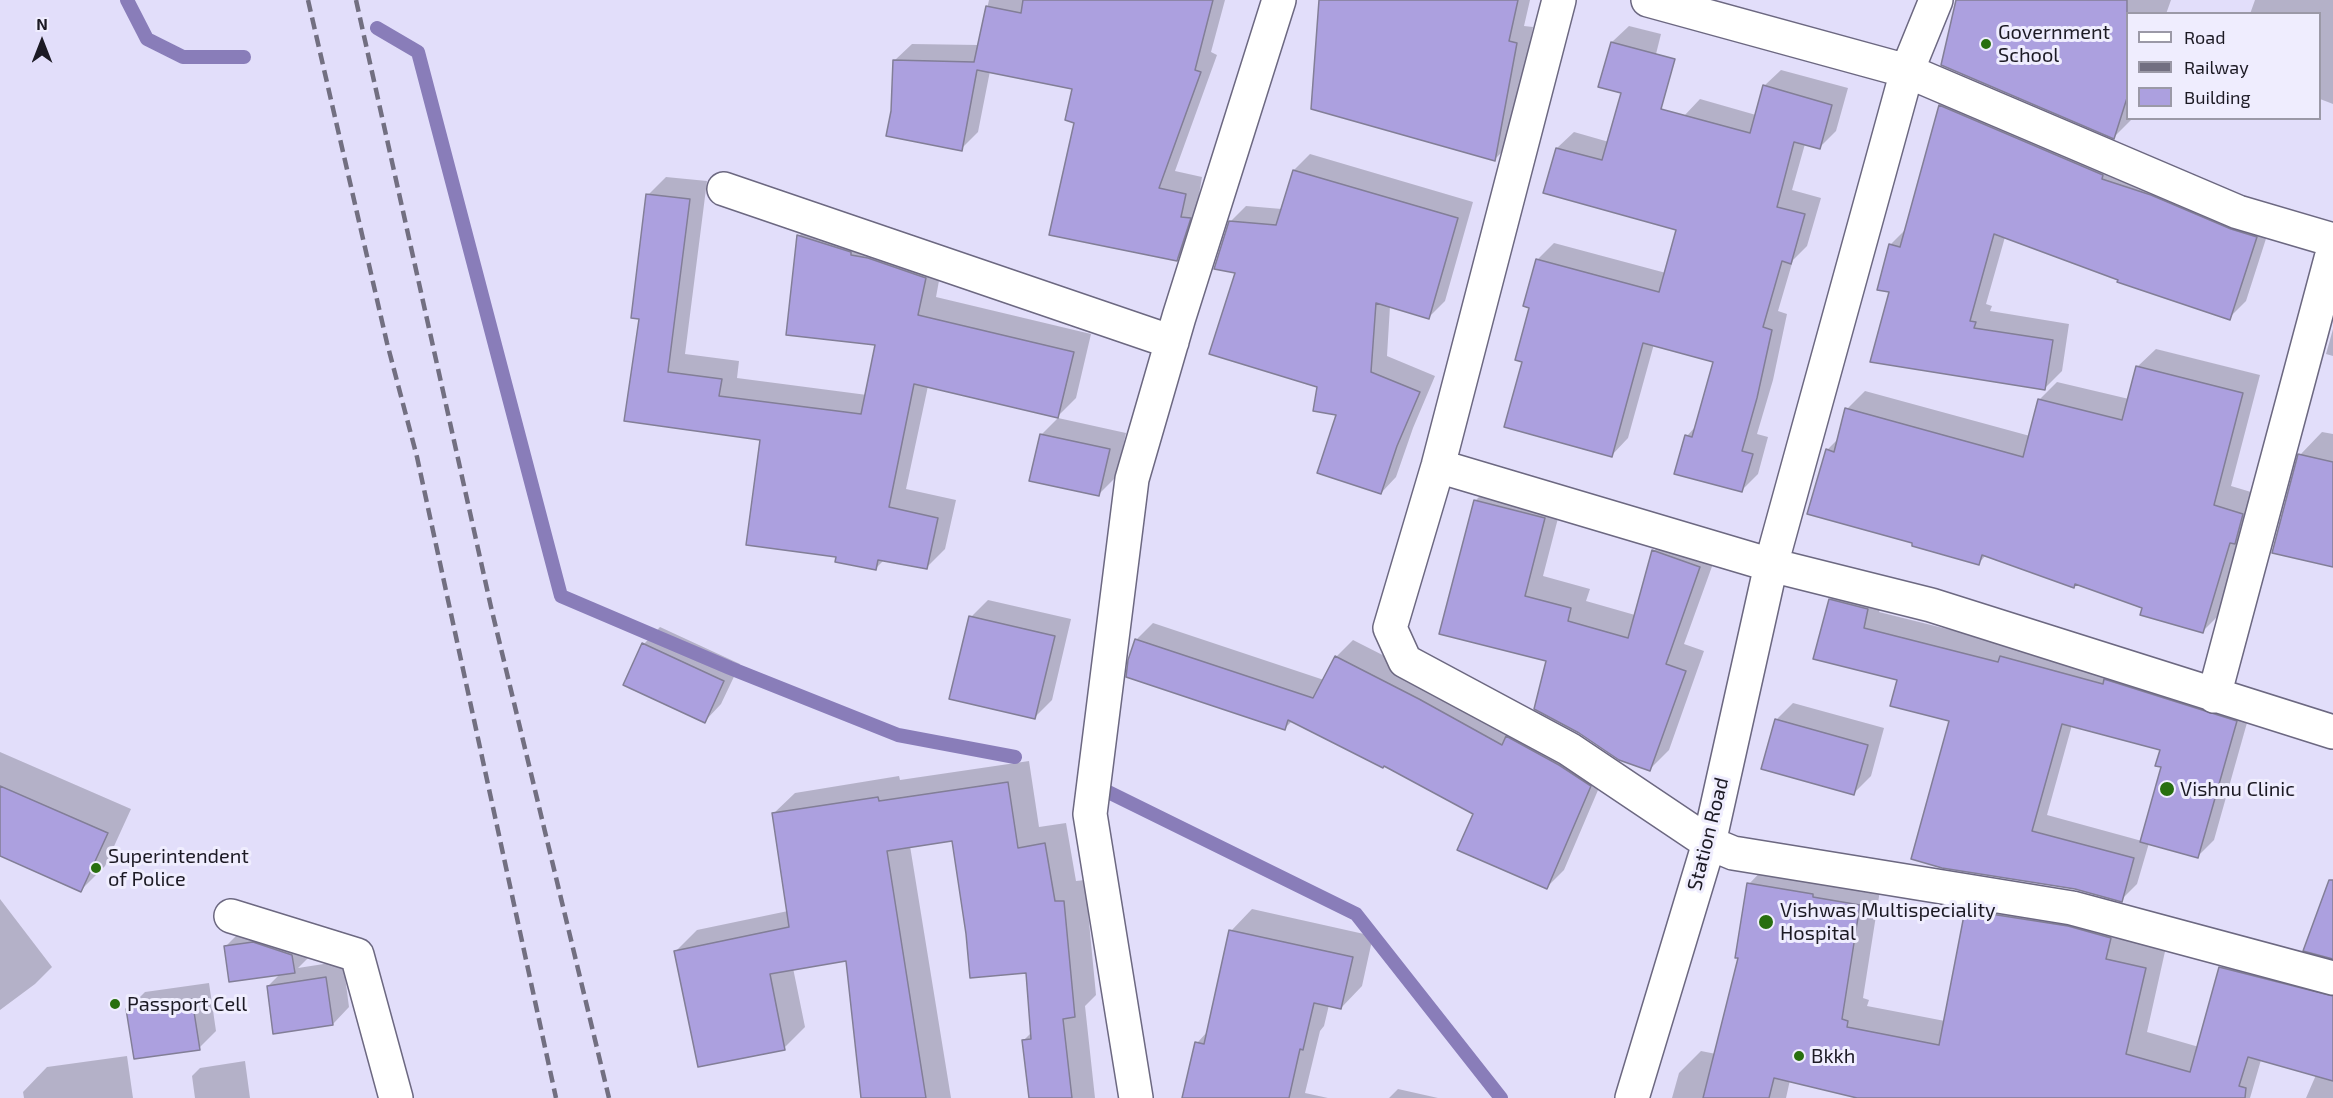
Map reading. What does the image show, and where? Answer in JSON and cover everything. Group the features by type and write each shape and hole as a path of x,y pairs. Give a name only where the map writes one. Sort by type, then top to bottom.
{"street":[{"path":"1136,1098 1092,826 1091,806 1132,479 1172,342 1279,0"},
{"path":"1559,0 1438,466 1390,628 1405,661 1569,749 1708,843 1733,853 2072,908 2333,978"},
{"path":"1648,0 1696,6 1907,71 2238,212 2333,240"},
{"name":"Station Road","path":"1632,1098 1708,843 1770,565 1907,71 1936,0"},
{"path":"724,189 1172,342"},
{"path":"2214,696 2333,251"},
{"path":"1438,466 1770,565 1931,605 2333,732"},
{"path":"231,916 357,955 396,1098"}],"building":[{"path":"1023,0 1213,0 1195,70 1201,72 1159,188 1186,194 1181,217 1191,218 1177,261 1049,235 1074,123 1065,120 1072,89 977,70 962,151 886,136 891,111 893,60 974,62 986,6 1021,13"},
{"path":"1319,0 1518,0 1509,41 1517,43 1495,161 1311,109"},
{"path":"1956,0 2127,0 2126,101 2114,139 1941,65"},
{"path":"1611,42 1675,59 1661,109 1750,133 1763,85 1832,105 1820,149 1794,142 1777,207 1805,214 1791,264 1782,261 1763,327 1772,330 1757,398 1742,451 1753,454 1742,492 1674,474 1685,435 1692,437 1713,362 1643,343 1612,457 1504,427 1522,362 1515,360 1529,308 1523,306 1536,259 1659,292 1676,230 1543,193 1556,148 1602,160 1621,93 1598,87"},
{"path":"1939,105 2103,175 2102,179 2151,195 2231,229 2257,237 2230,320 2117,282 2118,280 1994,234 1970,321 1976,322 1974,328 2053,340 2045,390 1870,362 1889,292 1877,290 1889,244 1900,247"},
{"path":"1293,170 1458,218 1429,319 1376,303 1371,372 1420,392 1397,446 1381,494 1317,473 1336,415 1313,411 1317,387 1209,354 1235,273 1214,269 1229,221 1276,225"},
{"path":"646,194 690,199 668,372 722,379 719,396 861,414 875,345 786,335 797,235 851,252 851,255 868,258 926,278 918,315 1074,352 1058,418 914,384 889,507 938,518 927,569 878,560 876,570 835,562 836,557 746,545 760,440 624,421 639,319 631,318"},
{"path":"2136,366 2243,393 2214,505 2243,514 2235,544 2230,543 2203,633 2140,615 2142,608 2075,584 2074,588 1982,555 1979,565 1912,546 1912,543 1807,514 1826,449 1834,452 1845,408 2023,457 2038,399 2122,420"},
{"path":"1040,434 1110,449 1099,496 1029,481"},
{"path":"2298,454 2333,462 2333,567 2272,553"},
{"path":"1474,500 1545,518 1525,596 1571,608 1568,621 1628,638 1652,550 1700,567 1666,664 1686,671 1650,771 1619,760 1579,733 1534,709 1546,661 1439,634"},
{"path":"1829,599 1868,609 1864,628 1998,662 2000,656 2103,684 2104,679 2237,721 2198,858 2140,842 2161,767 2155,766 2160,750 2062,724 2032,831 2134,858 2122,902 2075,889 1942,868 1911,859 1949,721 1890,706 1897,680 1813,659"},
{"path":"969,616 1055,636 1035,719 949,699"},
{"path":"1135,639 1313,698 1335,656 1502,745 1506,736 1559,765 1591,786 1547,889 1457,850 1473,814 1384,766 1383,768 1288,720 1285,730 1126,677 1128,660"},
{"path":"642,643 724,681 705,723 623,685"},
{"path":"1775,719 1868,745 1854,795 1761,769"},
{"path":"1008,782 1018,848 1045,843 1055,901 1064,901 1075,1017 1063,1019 1072,1098 1029,1098 1022,1040 1031,1039 1026,973 970,978 952,841 887,851 926,1098 861,1098 846,961 770,974 785,1050 698,1067 674,951 789,927 772,813 878,797 879,801"},
{"path":"0,786 108,833 81,892 0,856"},
{"path":"2329,880 2333,880 2333,959 2303,951"},
{"path":"1747,883 1813,894 1813,897 1860,905 1842,1019 1848,1021 1847,1027 1939,1045 1965,910 2068,926 2111,938 2106,959 2146,968 2126,1054 2190,1072 2219,967 2333,996 2333,1081 2248,1057 2239,1086 2246,1088 2245,1098 1857,1098 1774,1078 1769,1098 1703,1098 1738,958 1735,958"},
{"path":"1229,930 1353,957 1341,1009 1314,1003 1303,1050 1300,1049 1289,1098 1182,1098 1195,1042 1204,1044"},
{"path":"253,942 292,955 295,973 229,982 224,946"},
{"path":"326,977 333,1025 273,1034 267,986"},
{"path":"192,999 200,1050 134,1059 126,1009"}],"waterway":[{"path":"127,0 147,39 183,57 244,57"},
{"path":"377,28 418,52 561,596 730,668 898,735 1015,757"},
{"path":"1094,785 1356,914 1501,1098"}],"railway":[{"path":"308,0 387,343 417,457 556,1098"},
{"path":"356,0 491,607 609,1098"}],"place":[{"name":"Government School","path":"1986,44"},
{"name":"Vishnu Clinic","path":"2167,789"},
{"name":"Superintendent of Police","path":"96,868"},
{"name":"Vishwas Multispeciality Hospital","path":"1766,922"},
{"name":"Passport Cell","path":"115,1004"},
{"name":"Bkkh","path":"1799,1056"}]}
